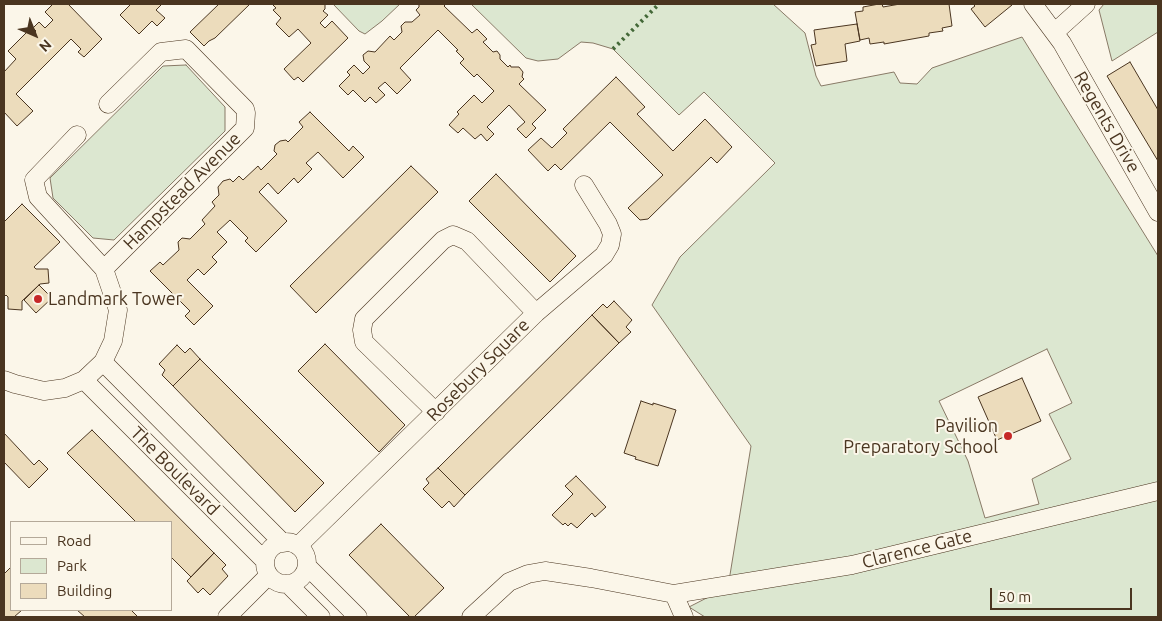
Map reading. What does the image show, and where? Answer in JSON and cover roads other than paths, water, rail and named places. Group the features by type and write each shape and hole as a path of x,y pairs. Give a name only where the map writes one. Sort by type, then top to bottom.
{"street":[{"name":"Regents Drive","path":"1033,4 1055,32 1158,212"},
{"path":"1055,32 1086,4"},
{"name":"Hampstead Avenue","path":"104,270 245,128 246,113 245,109 186,49 161,52 108,104"},
{"path":"4,380 44,391 65,388 84,380 103,362 113,341 118,310 104,270 38,197 34,180 77,135"},
{"name":"Rosebury Square","path":"291,544 436,412 536,313 604,255 610,245 612,234 584,185"},
{"path":"436,412 364,342 362,330 364,319 436,246 453,235 467,241 536,313"},
{"name":"The Boulevard","path":"103,362 291,544"},
{"name":"The Boulevard","path":"84,380 267,568"},
{"name":"Clarence Gate","path":"471,617 509,582 528,574 545,571 674,594 852,565 1158,491"},
{"path":"227,617 267,568 270,550 291,544 305,555 307,566 303,576 299,580 288,584 278,582 267,568"},
{"path":"307,566 358,617"},
{"path":"288,584 322,617"},
{"path":"674,594 684,617"}],"place":[{"name":"Landmark Tower","path":"38,299"},
{"name":"Pavilion Preparatory School","path":"1008,436"}]}
